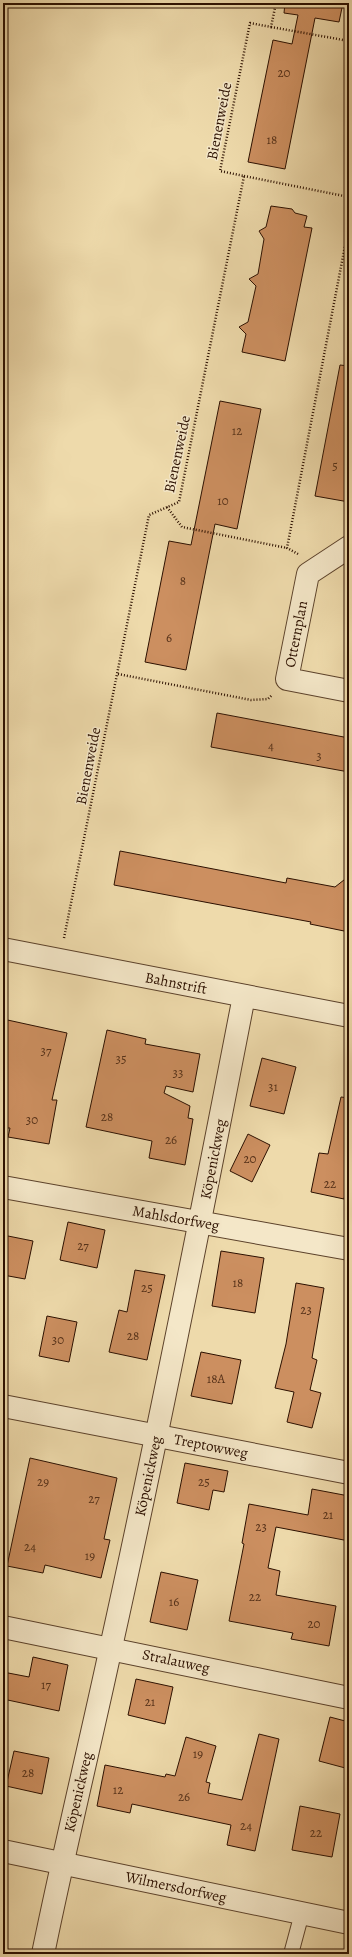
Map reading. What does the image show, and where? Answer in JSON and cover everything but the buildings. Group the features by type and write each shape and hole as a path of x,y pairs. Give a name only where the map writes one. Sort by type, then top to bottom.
{"street":[{"name":"Otternplan","path":"349,547 308,574 287,679 349,692"},
{"name":"Bahnstrift","path":"3,949 349,1016"},
{"name":"Köpenickweg","path":"43,1954 61,1864 111,1648 157,1435 244,996"},
{"name":"Mahlsdorfweg","path":"3,1187 349,1249"},
{"name":"Treptowweg","path":"3,1406 349,1473"},
{"name":"Stralauweg","path":"3,1627 349,1698"},
{"name":"Wilmersdorfweg","path":"3,1851 349,1923"}],"lane":[{"path":"291,1954 302,1913"}],"path":[{"path":"276,3 271,27 349,41"},
{"name":"Bienenweide","path":"60,960 149,515 178,502 244,176 220,171 250,23 271,27"},
{"path":"244,176 349,197"},
{"path":"287,548 349,225"},
{"path":"167,507 182,527 287,548 320,566"},
{"path":"118,674 251,700 268,699 287,679"}]}
